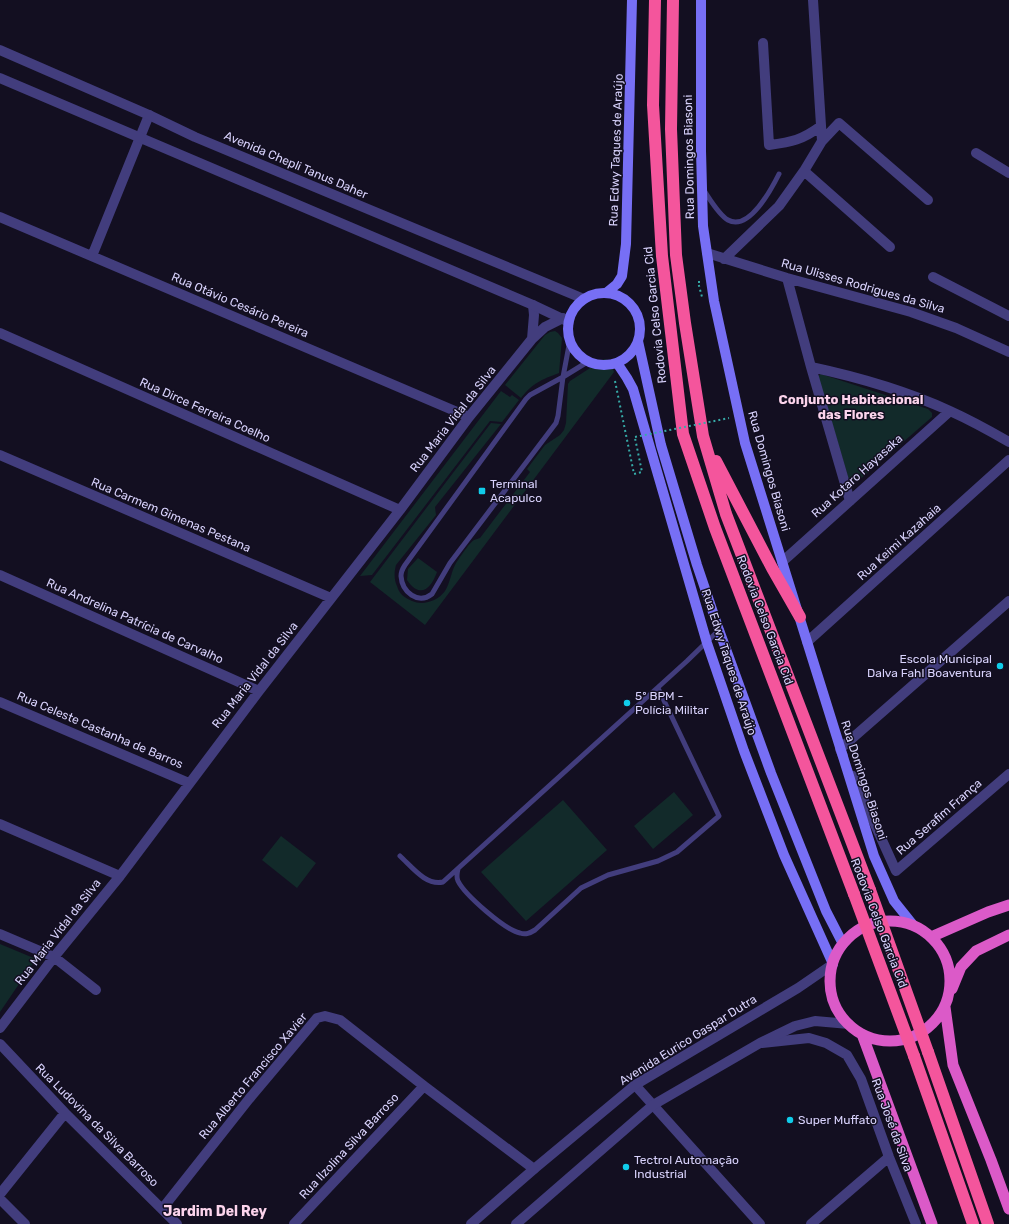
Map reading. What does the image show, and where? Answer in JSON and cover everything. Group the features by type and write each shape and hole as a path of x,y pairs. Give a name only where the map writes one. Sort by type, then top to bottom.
{"highway":[{"name":"Rodovia Celso Garcia Cid","path":"655,0 653,105 662,256 682,434 715,528 914,1056 973,1224"},
{"name":"Rodovia Celso Garcia Cid","path":"673,0 671,130 676,255 703,436 726,514 870,890 988,1224"},
{"path":"703,436 772,568 800,617"},
{"path":"931,937 988,912 1009,906"},
{"path":"1009,935 976,951 961,968 946,1004 933,1024 917,1035 897,1041 877,1040 862,1034 849,1024 839,1011 832,996 830,980 833,964 838,951 843,944 858,930 871,924 886,921 900,922 914,926 923,930 942,950 949,966 951,984 946,1004 953,1065 1009,1209"},
{"path":"862,1034 932,1224"}],"main road":[{"name":"Rua Edwy Taques de Araújo","path":"606,293 617,284 622,276 626,244 632,0"},
{"name":"Rua Domingos Biasoni","path":"701,0 701,150 703,226 714,301 745,443 874,856 894,901 914,926"},
{"path":"606,293 627,301 635,310 639,320 640,330 638,341 634,350 626,358 617,363 606,365 594,364 584,358 576,350 570,340 566,320 584,299 595,294 606,293"},
{"name":"Rua Edwy Taques de Araújo","path":"638,341 661,444 697,565 719,630 771,773 826,911 843,944"},
{"name":"Rua Edwy Taques de Araújo","path":"617,363 628,378 633,389 707,643 744,751 784,855 828,957 833,964"}],"street":[{"path":"813,0 822,141"},
{"path":"763,43 769,145 798,140 808,136 821,126"},
{"name":"Avenida Chepli Tanus Daher","path":"0,50 196,137 584,299"},
{"path":"0,78 566,320"},
{"path":"92,256 149,115"},
{"path":"724,259 779,206 804,171 822,141 840,123 928,200"},
{"path":"976,153 1009,173"},
{"path":"804,171 890,247"},
{"name":"Rua Otávio Cesário Pereira","path":"0,217 469,417"},
{"name":"Rua Ulisses Rodrigues da Silva","path":"707,253 787,278 911,312 956,328 1009,352"},
{"path":"934,277 1009,316"},
{"path":"787,278 811,368 850,501"},
{"path":"532,339 534,315 533,305"},
{"name":"Rua Maria Vidal da Silva","path":"0,1028 54,957 120,876 259,691 400,510 469,417 532,339 544,327 566,320"},
{"name":"Rua Dirce Ferreira Coelho","path":"0,333 400,510"},
{"path":"811,368 878,385 950,411 1009,442"},
{"name":"Rua Kotaro Hayasaka","path":"782,562 950,411"},
{"name":"Rua Carmem Gimenas Pestana","path":"0,455 331,598"},
{"name":"Rua Keimi Kazahaia","path":"807,642 1009,460"},
{"name":"Rua Andrelina Patrícia de Carvalho","path":"0,575 259,691"},
{"path":"840,749 1009,600"},
{"name":"Rua Celeste Castanha de Barros","path":"0,702 189,783"},
{"name":"Rua Serafim França","path":"840,749 896,871 1009,774"},
{"path":"0,824 120,876"},
{"path":"0,934 54,957 96,990"},
{"name":"Avenida Eurico Gaspar Dutra","path":"471,1224 534,1169 635,1085 798,988 833,964"},
{"name":"Rua Alberto Francisco Xavier","path":"162,1209 249,1099 317,1018 325,1016 340,1020 534,1169"},
{"path":"516,1224 653,1105 760,1043 795,1026 815,1021 849,1024"},
{"name":"Rua José da Silva","path":"760,1043 809,1038 826,1042 847,1055 861,1078 889,1157 916,1224"},
{"name":"Rua Ludovina da Silva Barroso","path":"0,1044 65,1113 177,1224"},
{"path":"635,1085 760,1224"},
{"name":"Rua Ilzolina Silva Barroso","path":"294,1224 424,1086"},
{"path":"0,1194 65,1113"},
{"path":"811,1224 889,1157"},
{"path":"0,1199 24,1224"}],"lane":[{"path":"703,189 723,216 730,221 738,222 746,218 762,203 779,174"},
{"path":"570,340 563,377 558,416 556,423 450,563 432,594 427,598 413,596 406,590 403,584 402,572 405,564 530,395 563,377 589,361"},
{"path":"400,856 428,880 437,883 443,882 658,688 719,630"},
{"path":"458,869 456,874 458,880 464,889 480,906 514,931 521,934 527,934 535,930 587,884 608,875 658,861 677,852 719,816 658,688"}],"path":[{"path":"615,381 634,474 642,472 635,437 729,418"}],"green space":[{"path":"555,331 562,338 559,373 538,382 521,398 505,385 545,335"},
{"path":"604,359 610,362 614,372 425,625 370,582 491,423 501,424 435,507 436,515 396,565 396,584 398,589 407,599 425,603 430,602 442,595 447,588 455,565 467,548 474,540 480,538 530,472 527,469 545,445 560,435 564,430 566,423 568,384 570,381"},
{"path":"821,374 928,409 932,413 932,417 857,482 849,480 818,376"},
{"path":"501,391 510,397 512,395 519,400 502,422 490,421 372,575 360,576"},
{"path":"418,558 437,572 432,583 425,590 416,589 407,580 408,569"},
{"path":"674,792 693,815 653,849 634,826"},
{"path":"563,800 607,850 526,921 481,872"},
{"path":"281,836 316,863 297,888 262,860"},
{"path":"0,944 36,959 0,1012"}],"place":[{"name":"Terminal Acapulco","path":"482,491"},
{"name":"Escola Municipal Dalva Fahl Boaventura","path":"1000,666"},
{"name":"5º BPM - Polícia Militar","path":"627,703"},
{"name":"Super Muffato","path":"790,1120"},
{"name":"Tectrol Automação Industrial","path":"626,1167"}],"district":[{"name":"Conjunto Habitacional das Flores","path":"851,406"},
{"name":"Jardim Del Rey","path":"215,1211"}]}
